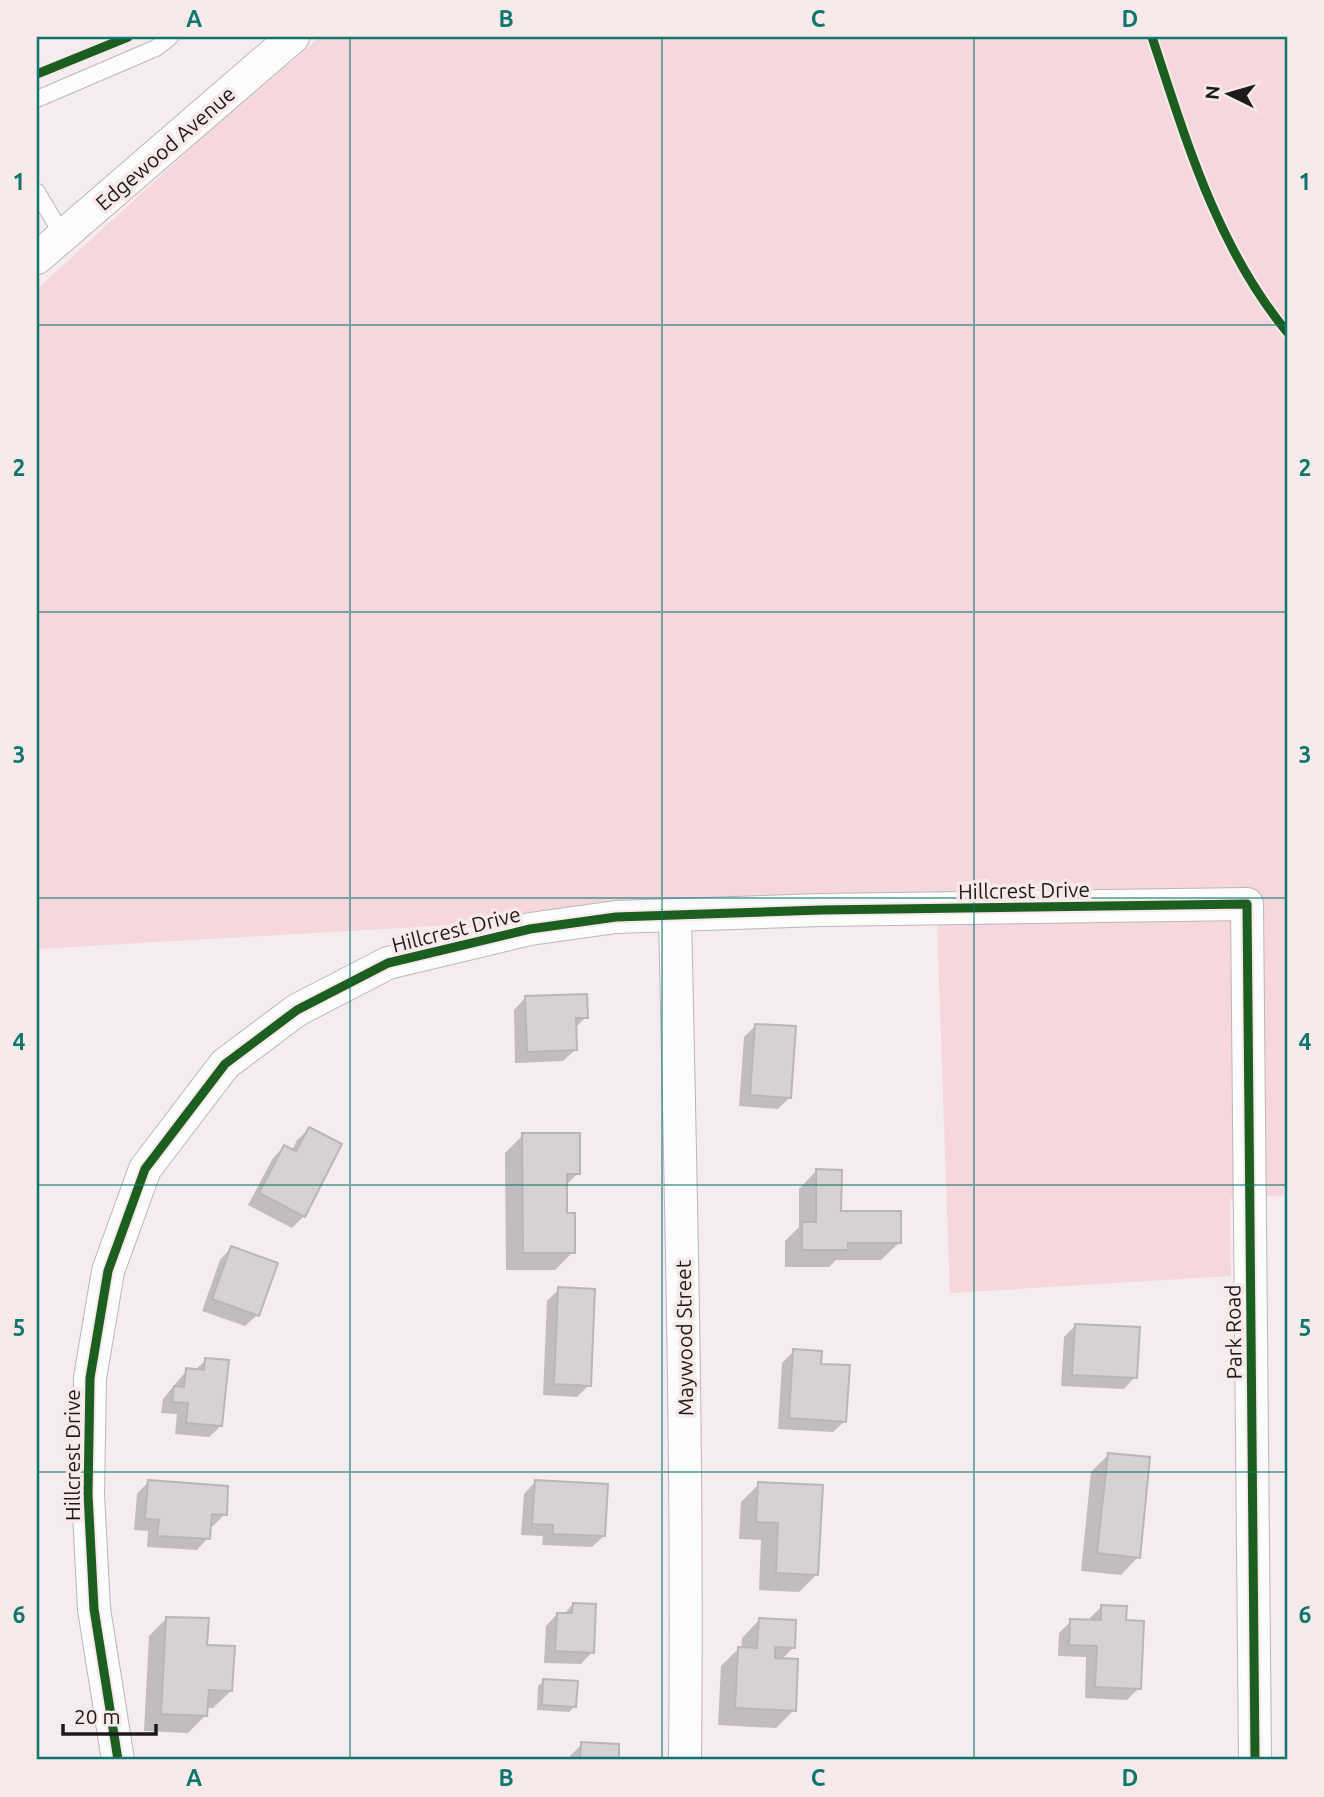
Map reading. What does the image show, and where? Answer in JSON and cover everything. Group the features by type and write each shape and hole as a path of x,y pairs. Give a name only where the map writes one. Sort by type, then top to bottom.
{"street":[{"name":"Edgewood Avenue","path":"37,258 293,37"},
{"name":"Hillcrest Drive","path":"118,1760 94,1609 88,1494 90,1378 108,1271 145,1169 225,1064 297,1010 388,963 530,929 616,917 834,910 1247,904"},
{"name":"Park Road","path":"1247,904 1255,1760"},
{"name":"Maywood Street","path":"675,915 685,1339 685,1760"}],"lane":[{"path":"37,99 156,48 170,37"},
{"path":"37,192 63,236"}],"shaded area":[{"path":"320,37 1287,37 1287,1195 1230,1199 1231,1276 950,1293 936,897 37,949 37,289 200,140"}],"building":[{"path":"587,994 588,1018 576,1018 577,1050 527,1052 525,996"},
{"path":"755,1024 796,1026 791,1098 750,1095"},
{"path":"309,1127 342,1144 305,1217 259,1193 284,1145 296,1151"},
{"path":"522,1133 580,1133 580,1174 567,1174 567,1213 575,1213 575,1253 523,1253"},
{"path":"816,1169 842,1170 841,1211 901,1211 901,1243 848,1243 848,1250 802,1250 802,1222 816,1222"},
{"path":"231,1246 278,1263 259,1316 212,1299"},
{"path":"558,1287 595,1289 591,1386 554,1384"},
{"path":"1075,1324 1140,1327 1137,1378 1072,1375"},
{"path":"793,1349 822,1351 821,1364 850,1365 846,1422 789,1418"},
{"path":"205,1358 229,1360 222,1426 186,1423 188,1403 172,1402 174,1386 184,1387 186,1368 204,1370"},
{"path":"1108,1453 1150,1457 1140,1558 1097,1553"},
{"path":"148,1480 228,1486 227,1515 212,1514 210,1539 157,1536 159,1520 145,1519"},
{"path":"535,1480 608,1484 605,1536 553,1534 553,1525 532,1524"},
{"path":"758,1482 823,1485 818,1575 776,1573 778,1523 756,1522"},
{"path":"573,1603 596,1604 594,1653 555,1651 557,1613 572,1613"},
{"path":"1101,1605 1127,1606 1126,1620 1144,1621 1141,1689 1095,1687 1097,1646 1069,1645 1070,1619 1101,1620"},
{"path":"166,1617 209,1618 207,1645 235,1646 232,1691 209,1690 207,1716 161,1714"},
{"path":"759,1618 796,1620 795,1648 775,1647 775,1658 798,1659 796,1711 735,1708 738,1647 757,1648"},
{"path":"543,1679 578,1681 576,1707 542,1705"},
{"path":"581,1742 619,1744 619,1760 580,1760"}],"cycle path":[{"path":"37,74 128,37"},
{"path":"1152,37 1191,153 1222,228 1262,299 1287,332"},
{"path":"118,1760 94,1609 88,1494 90,1378 108,1271 145,1169 225,1064 297,1010 388,963 530,929 616,917 821,910 1247,904 1255,1760"}]}
